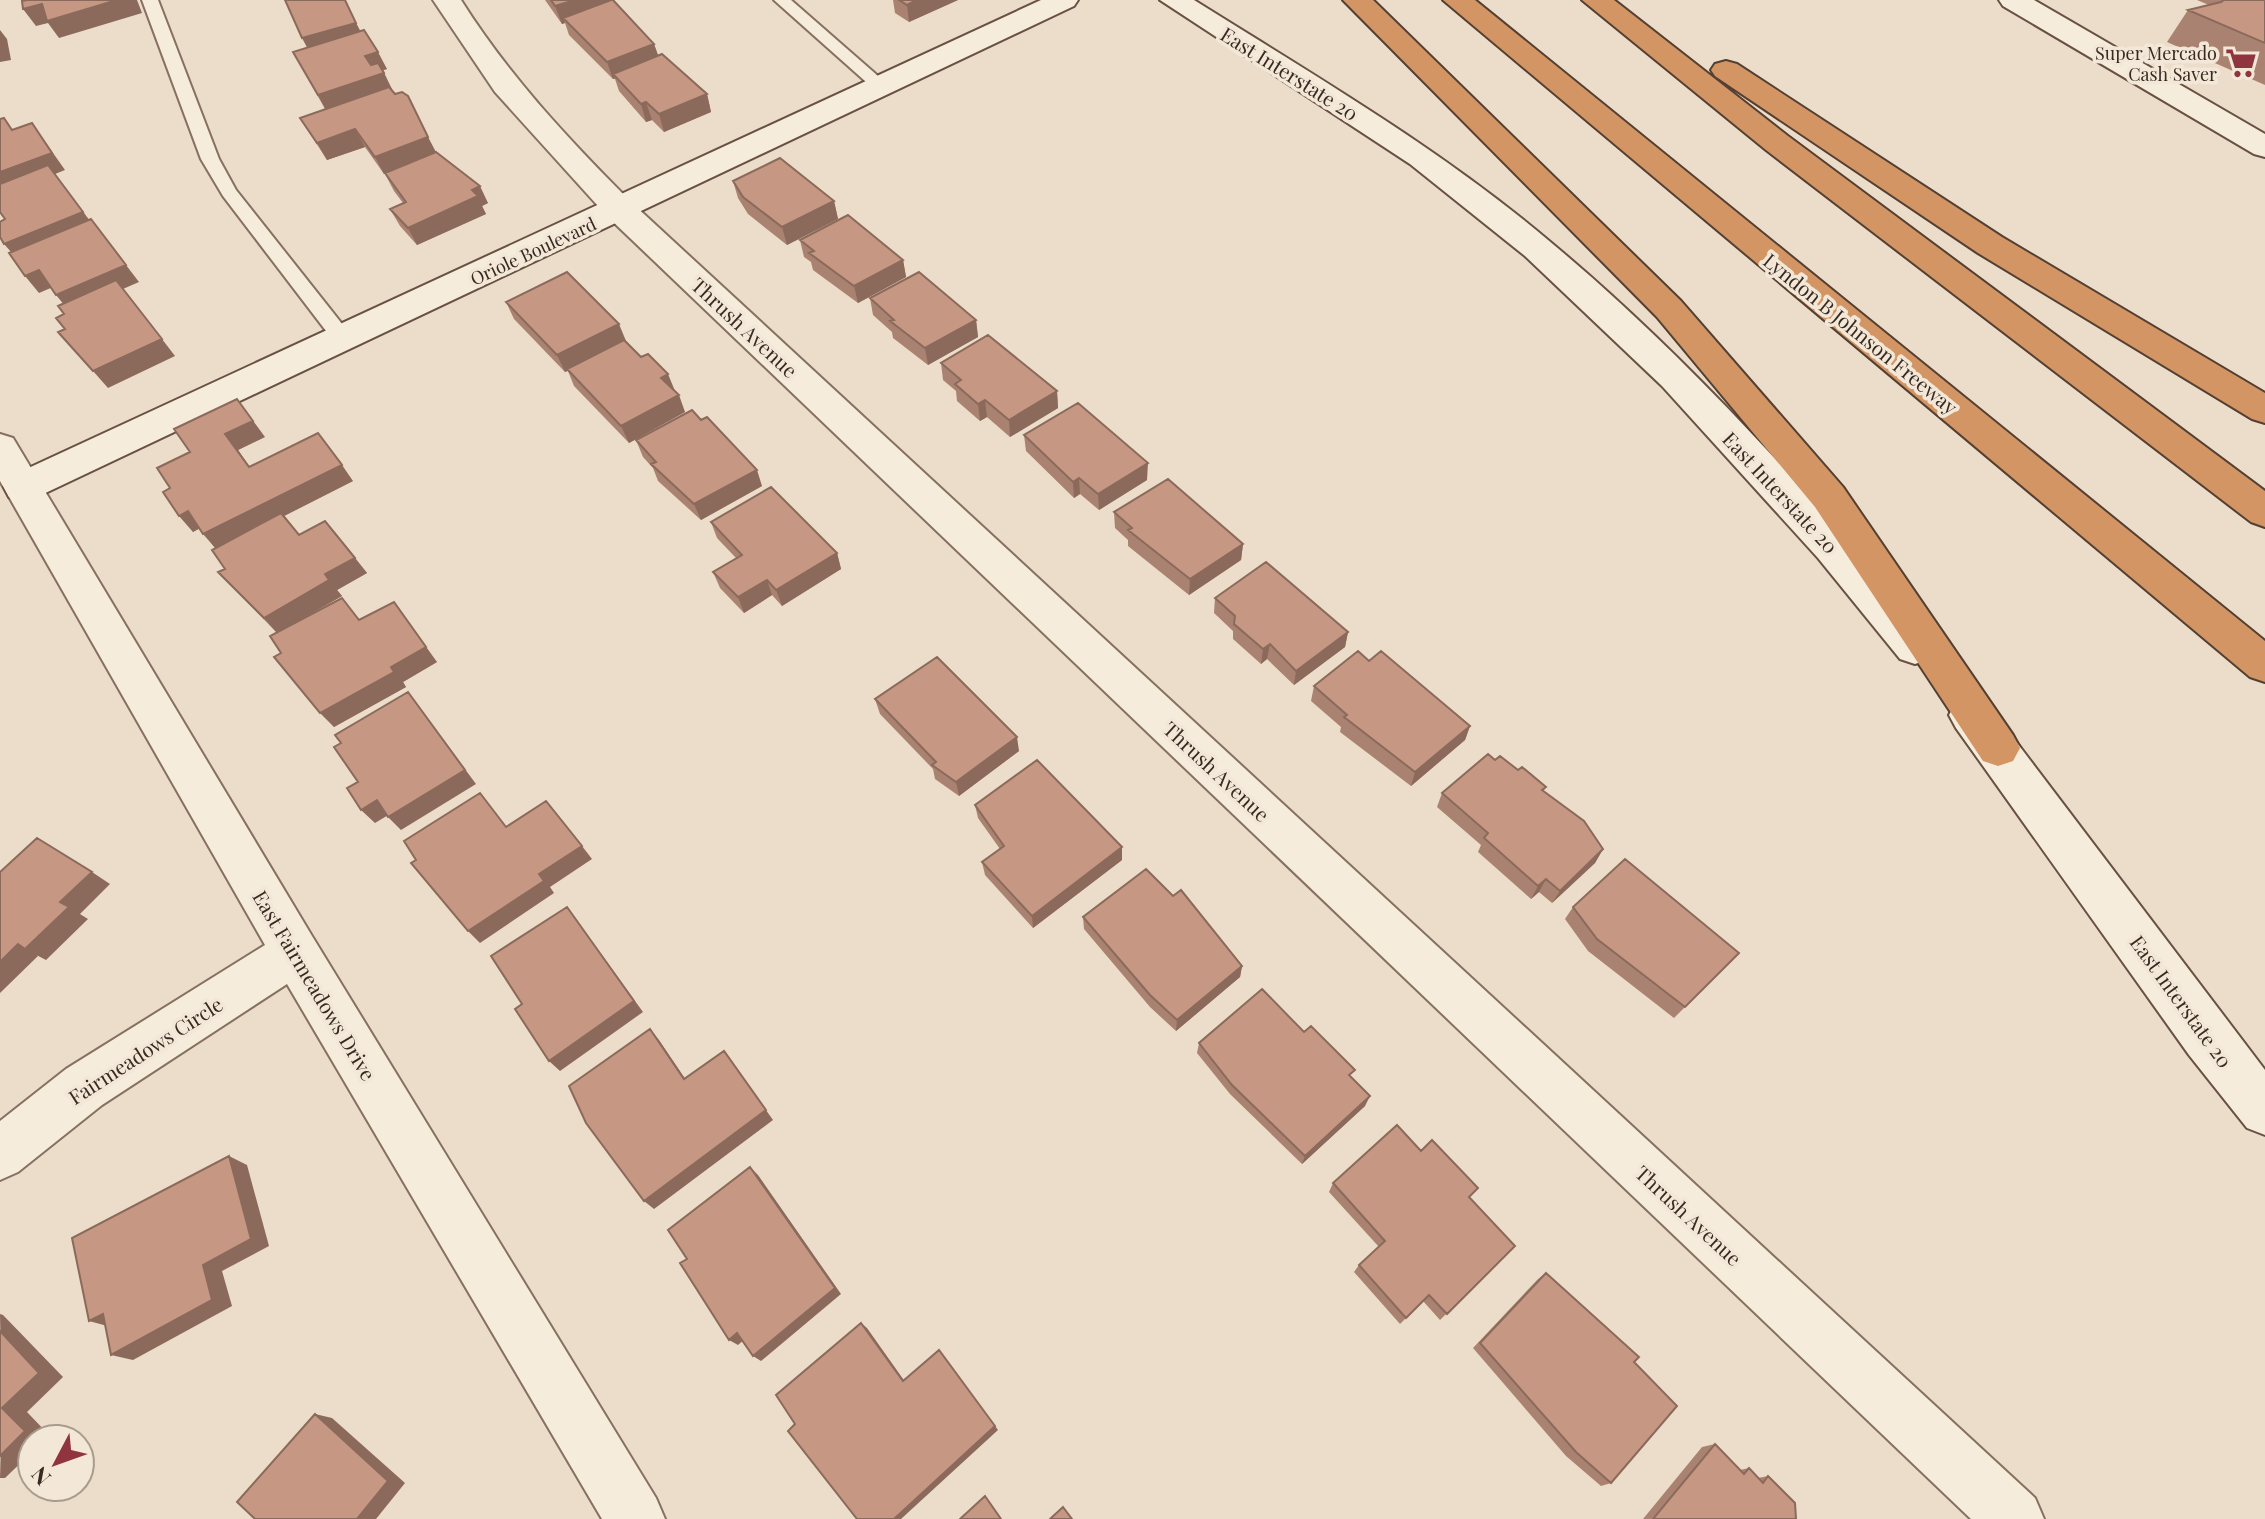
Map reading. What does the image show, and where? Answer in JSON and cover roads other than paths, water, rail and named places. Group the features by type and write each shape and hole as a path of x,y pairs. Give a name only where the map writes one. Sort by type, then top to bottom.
{"highway":[{"path":"1357,0 1669,309 1829,497 1998,748"},
{"name":"Lyndon B Johnson Freeway","path":"1457,0 2265,665"},
{"path":"1596,0 1777,143 2265,512"},
{"path":"1621,0 1990,245 2265,410"}],"street":[{"name":"Thrush Avenue","path":"447,0 481,57 530,119 620,210 2014,1519"},
{"name":"Oriole Boulevard","path":"8,478 343,339 1064,0"},
{"name":"East Interstate 20","path":"1174,0 1421,157 1537,248 1675,377 1832,547 1998,748 2207,1038 2265,1110"},
{"path":"2013,0 2265,147"},
{"name":"East Fairmeadows Drive","path":"8,478 635,1519"},
{"name":"Fairmeadows Circle","path":"0,1154 84,1087 295,952"}],"lane":[{"path":"150,0 210,159 229,192 343,339"},
{"path":"782,0 880,86"}],"place":[{"name":"Super Mercado Cash Saver","path":"2241,63"}]}
